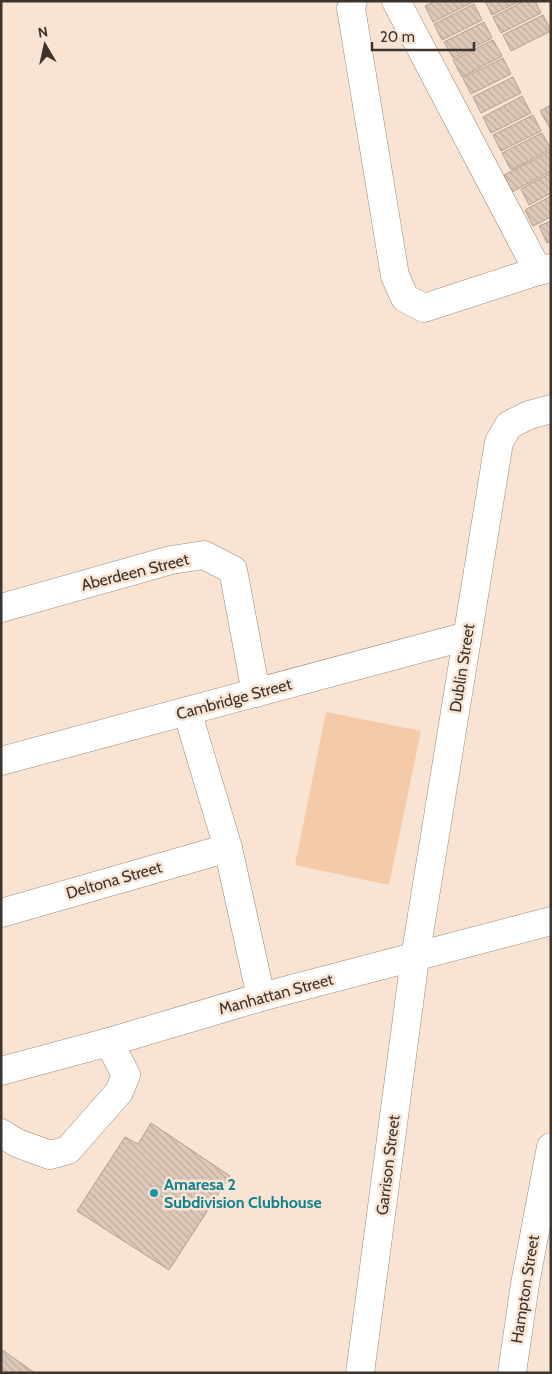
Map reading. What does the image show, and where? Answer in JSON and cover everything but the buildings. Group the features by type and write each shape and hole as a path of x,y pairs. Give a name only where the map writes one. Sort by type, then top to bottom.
{"street":[{"path":"353,1 351,8 395,276 405,298 424,308 544,269 396,1"},
{"name":"Dublin Street","path":"415,958 499,442 509,425 529,415 551,408"},
{"name":"Aberdeen Street","path":"1,608 171,560 204,555 233,570 256,693"},
{"name":"Cambridge Street","path":"1,761 467,636"},
{"path":"187,711 228,848 261,997"},
{"name":"Deltona Street","path":"1,913 228,848"},
{"name":"Manhattan Street","path":"1,1070 109,1042 261,997 551,921"},
{"name":"Garrison Street","path":"360,1373 415,958"},
{"path":"1,1133 17,1143 50,1155 68,1150 119,1092 126,1075 109,1042"},
{"name":"Hampton Street","path":"512,1373 525,1284 551,1147"}],"shaded area":[{"path":"326,712 421,731 389,885 295,865"}],"place":[{"name":"Amaresa 2 Subdivision Clubhouse","path":"154,1193"}]}
